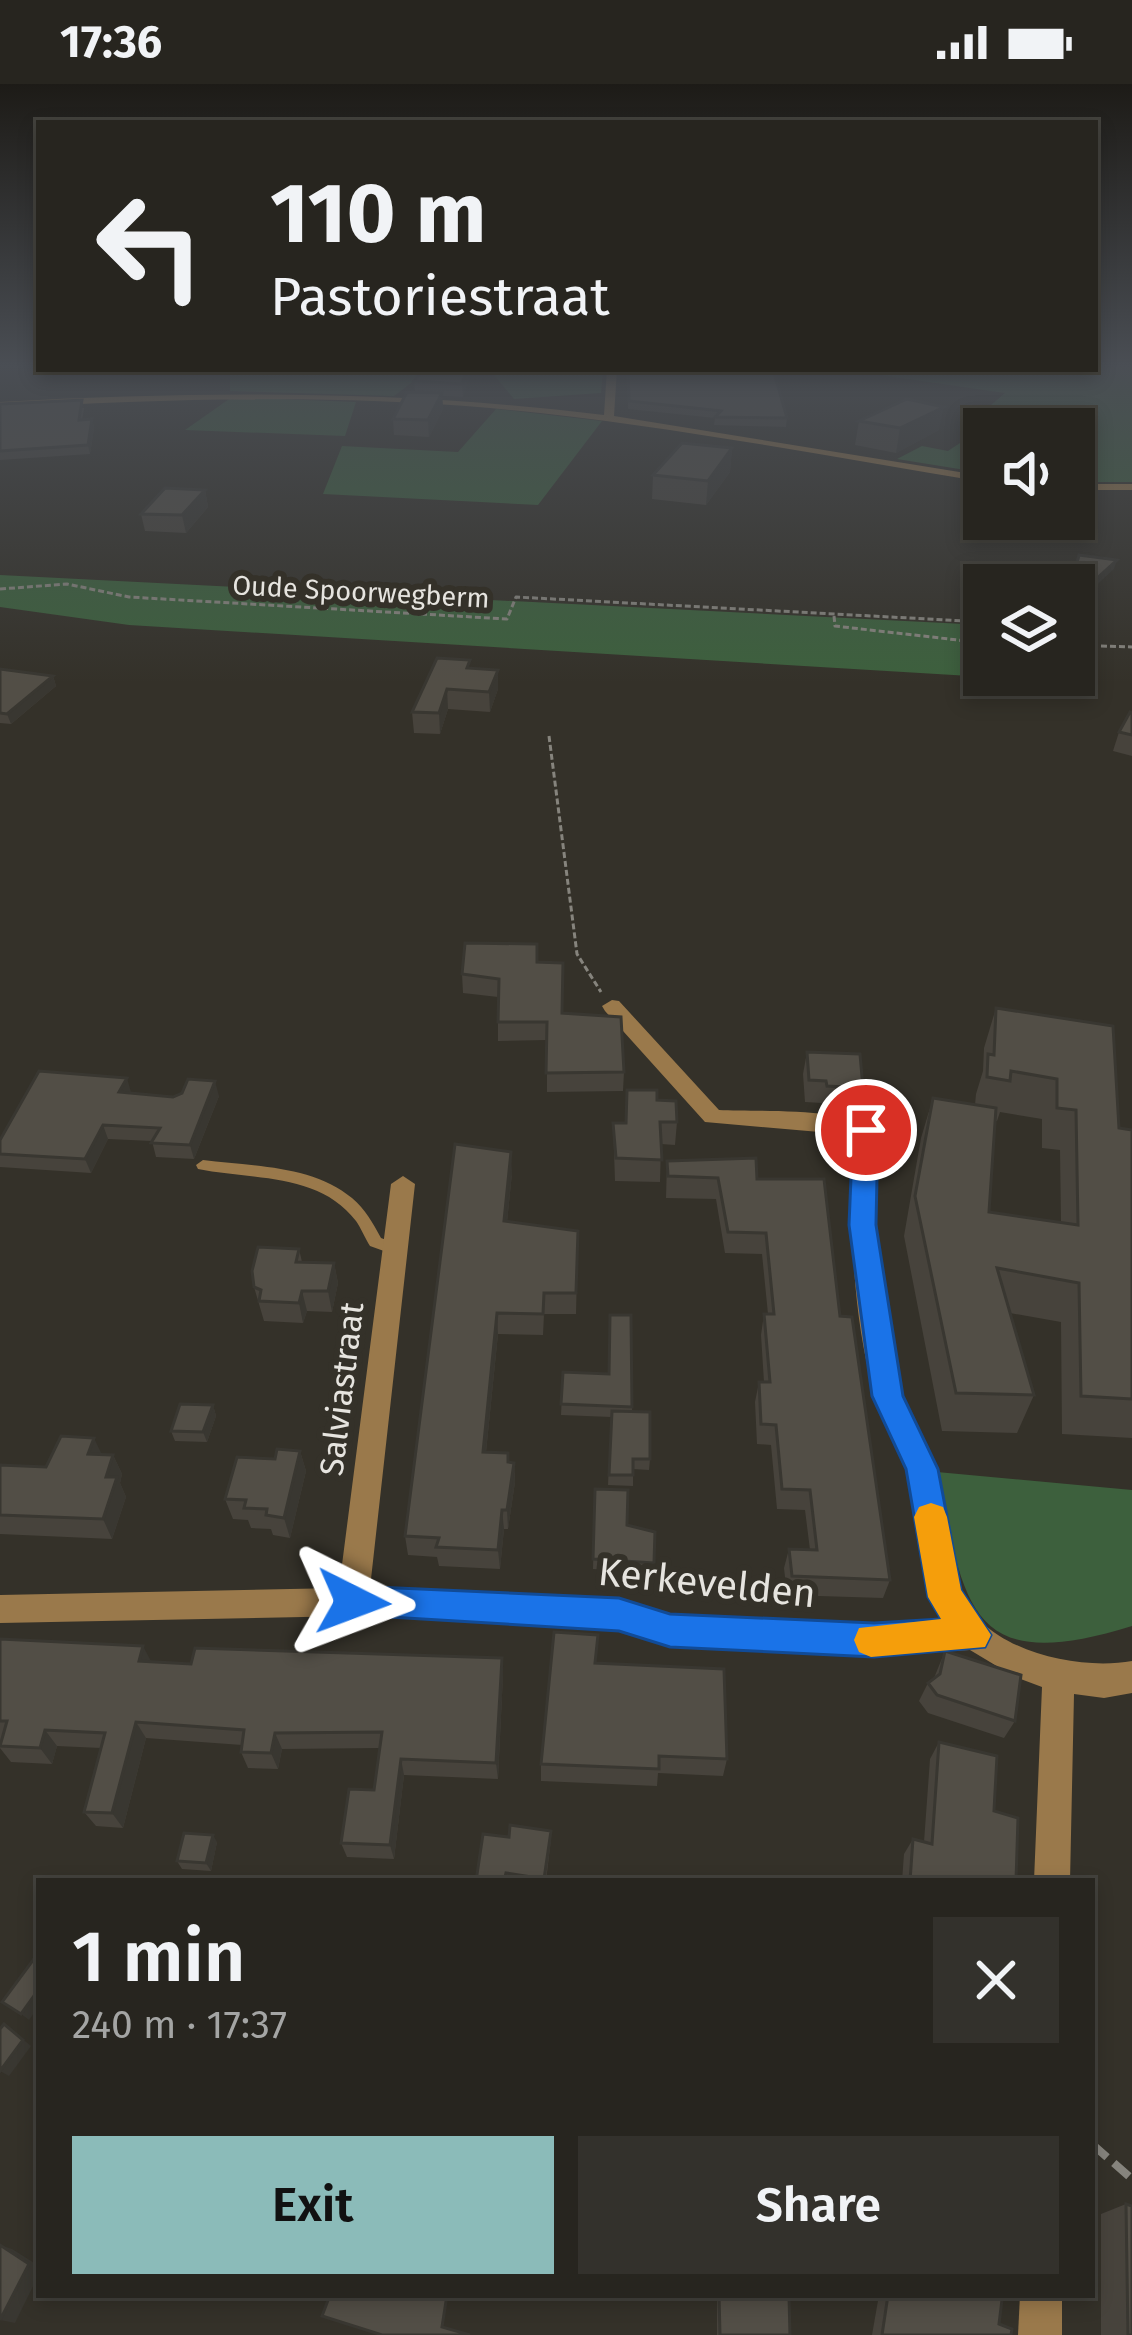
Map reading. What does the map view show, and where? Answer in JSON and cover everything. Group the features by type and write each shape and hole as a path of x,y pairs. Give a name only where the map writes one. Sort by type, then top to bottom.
{"street":[{"path":"1095,487 1132,487"},
{"path":"612,1006 713,1117 852,1125 868,1135 862,1225 888,1396 922,1469 945,1597 973,1635 1026,1666 1058,1677 1103,1682 1132,1677"},
{"name":"Salviastraat","path":"353,1602 403,1184"},
{"name":"Kerkevelden","path":"0,1609 353,1602 619,1615 670,1630 874,1640 973,1635"},
{"path":"1052,1878 1058,1677"},
{"path":"1040,2335 1041,2298"}],"lane":[{"path":"203,1166 299,1178 333,1190 362,1213 374,1242 395,1250"}],"path":[{"name":"Oude Spoorwegberm","path":"0,589 67,584 129,597 508,619 516,597 963,621"},
{"path":"834,616 835,626 963,641"},
{"path":"1095,646 1132,647"},
{"path":"549,736 577,954 612,1006"},
{"path":"1095,2147 1132,2179"}],"green space":[{"path":"331,473 562,473 538,505 323,494"},
{"path":"1095,473 1132,473 1132,482 1095,482"},
{"path":"0,575 963,624 963,676 129,625 0,607"},
{"path":"937,1472 1132,1490 1132,1626 1078,1640 1036,1643 1006,1636 984,1619 956,1561"}],"building":[{"path":"655,473 714,473 708,481"},
{"path":"165,488 205,490 182,515 141,514"},
{"path":"1079,555 1117,560 1095,580 1095,564 1077,564"},
{"path":"437,658 470,660 467,668 498,670 489,692 447,689 439,713 412,712"},
{"path":"0,669 53,676 7,714 0,713"},
{"path":"1132,713 1132,735 1119,732"},
{"path":"465,943 537,944 537,962 563,963 562,1013 621,1017 624,1072 546,1073 547,1022 498,1022 499,979 462,974"},
{"path":"996,1008 1113,1026 1119,1128 1132,1130 1132,1399 1081,1396 1079,1283 997,1268 1034,1395 956,1393 915,1196 933,1098 996,1108 989,1212 1078,1225 1076,1110 1057,1108 1057,1079 1011,1071 1010,1081 987,1077 988,1054 994,1055"},
{"path":"807,1052 860,1054 863,1088 809,1080"},
{"path":"39,1071 127,1078 119,1092 173,1097 182,1093 188,1079 215,1081 190,1145 151,1143 160,1128 103,1125 85,1159 0,1154 0,1140"},
{"path":"627,1090 657,1090 657,1100 676,1101 677,1122 660,1122 662,1160 616,1158 613,1123 626,1123"},
{"path":"455,1144 511,1152 504,1221 578,1231 576,1293 544,1293 543,1314 497,1313 483,1452 508,1453 508,1462 514,1463 498,1550 436,1547 439,1538 405,1536"},
{"path":"756,1158 757,1179 824,1179 840,1316 852,1317 890,1580 792,1576 789,1549 817,1550 810,1490 782,1489 776,1425 761,1424 759,1382 770,1382 764,1314 774,1314 766,1233 728,1232 718,1178 668,1176 667,1161"},
{"path":"258,1247 299,1249 296,1262 334,1263 328,1291 302,1291 299,1303 259,1301 261,1290 254,1287 252,1271"},
{"path":"610,1315 631,1315 632,1407 561,1404 563,1372 609,1374"},
{"path":"180,1404 213,1405 203,1432 171,1431"},
{"path":"612,1411 650,1412 650,1459 633,1459 633,1475 609,1475"},
{"path":"61,1436 94,1438 88,1454 113,1455 106,1477 117,1477 103,1519 0,1515 0,1465 46,1467"},
{"path":"277,1449 300,1451 284,1518 266,1515 267,1509 244,1508 246,1500 225,1499 237,1457 275,1459"},
{"path":"595,1489 628,1490 627,1525 655,1532 654,1563 593,1559"},
{"path":"554,1632 598,1635 595,1663 724,1669 727,1759 659,1756 659,1769 541,1764"},
{"path":"0,1639 143,1646 139,1661 191,1664 195,1648 502,1658 496,1763 401,1759 390,1845 341,1843 349,1789 374,1790 382,1732 275,1733 271,1753 241,1752 244,1730 136,1722 112,1813 84,1812 105,1733 45,1730 40,1748 0,1746 7,1721 0,1721"},
{"path":"945,1651 1021,1675 1015,1721 937,1695 928,1683 940,1674"},
{"path":"939,1742 997,1756 994,1811 1018,1818 1016,1878 910,1878 913,1839 932,1844"},
{"path":"510,1825 551,1831 544,1878 506,1873 505,1878 476,1878 483,1834 509,1837"},
{"path":"184,1833 213,1835 206,1863 177,1861"},
{"path":"36,1956 36,1993 21,2014 2,2002"},
{"path":"4,2024 23,2040 0,2071 0,2029"},
{"path":"1126,2204 1132,2206 1132,2335 1128,2335"},
{"path":"0,2245 29,2264 0,2320"},
{"path":"329,2298 447,2298 442,2327 470,2335 382,2335 322,2316"},
{"path":"719,2298 789,2298 790,2335 720,2335"},
{"path":"888,2298 998,2298 1002,2300 999,2324 1012,2329 1011,2335 882,2335"}],"slow traffic":[{"path":"871,1640 973,1635 945,1597 931,1517"}],"route":[{"path":"353,1602 619,1615 670,1630 874,1640 973,1635 945,1597 922,1469 888,1396 862,1225 866,1130"}]}
